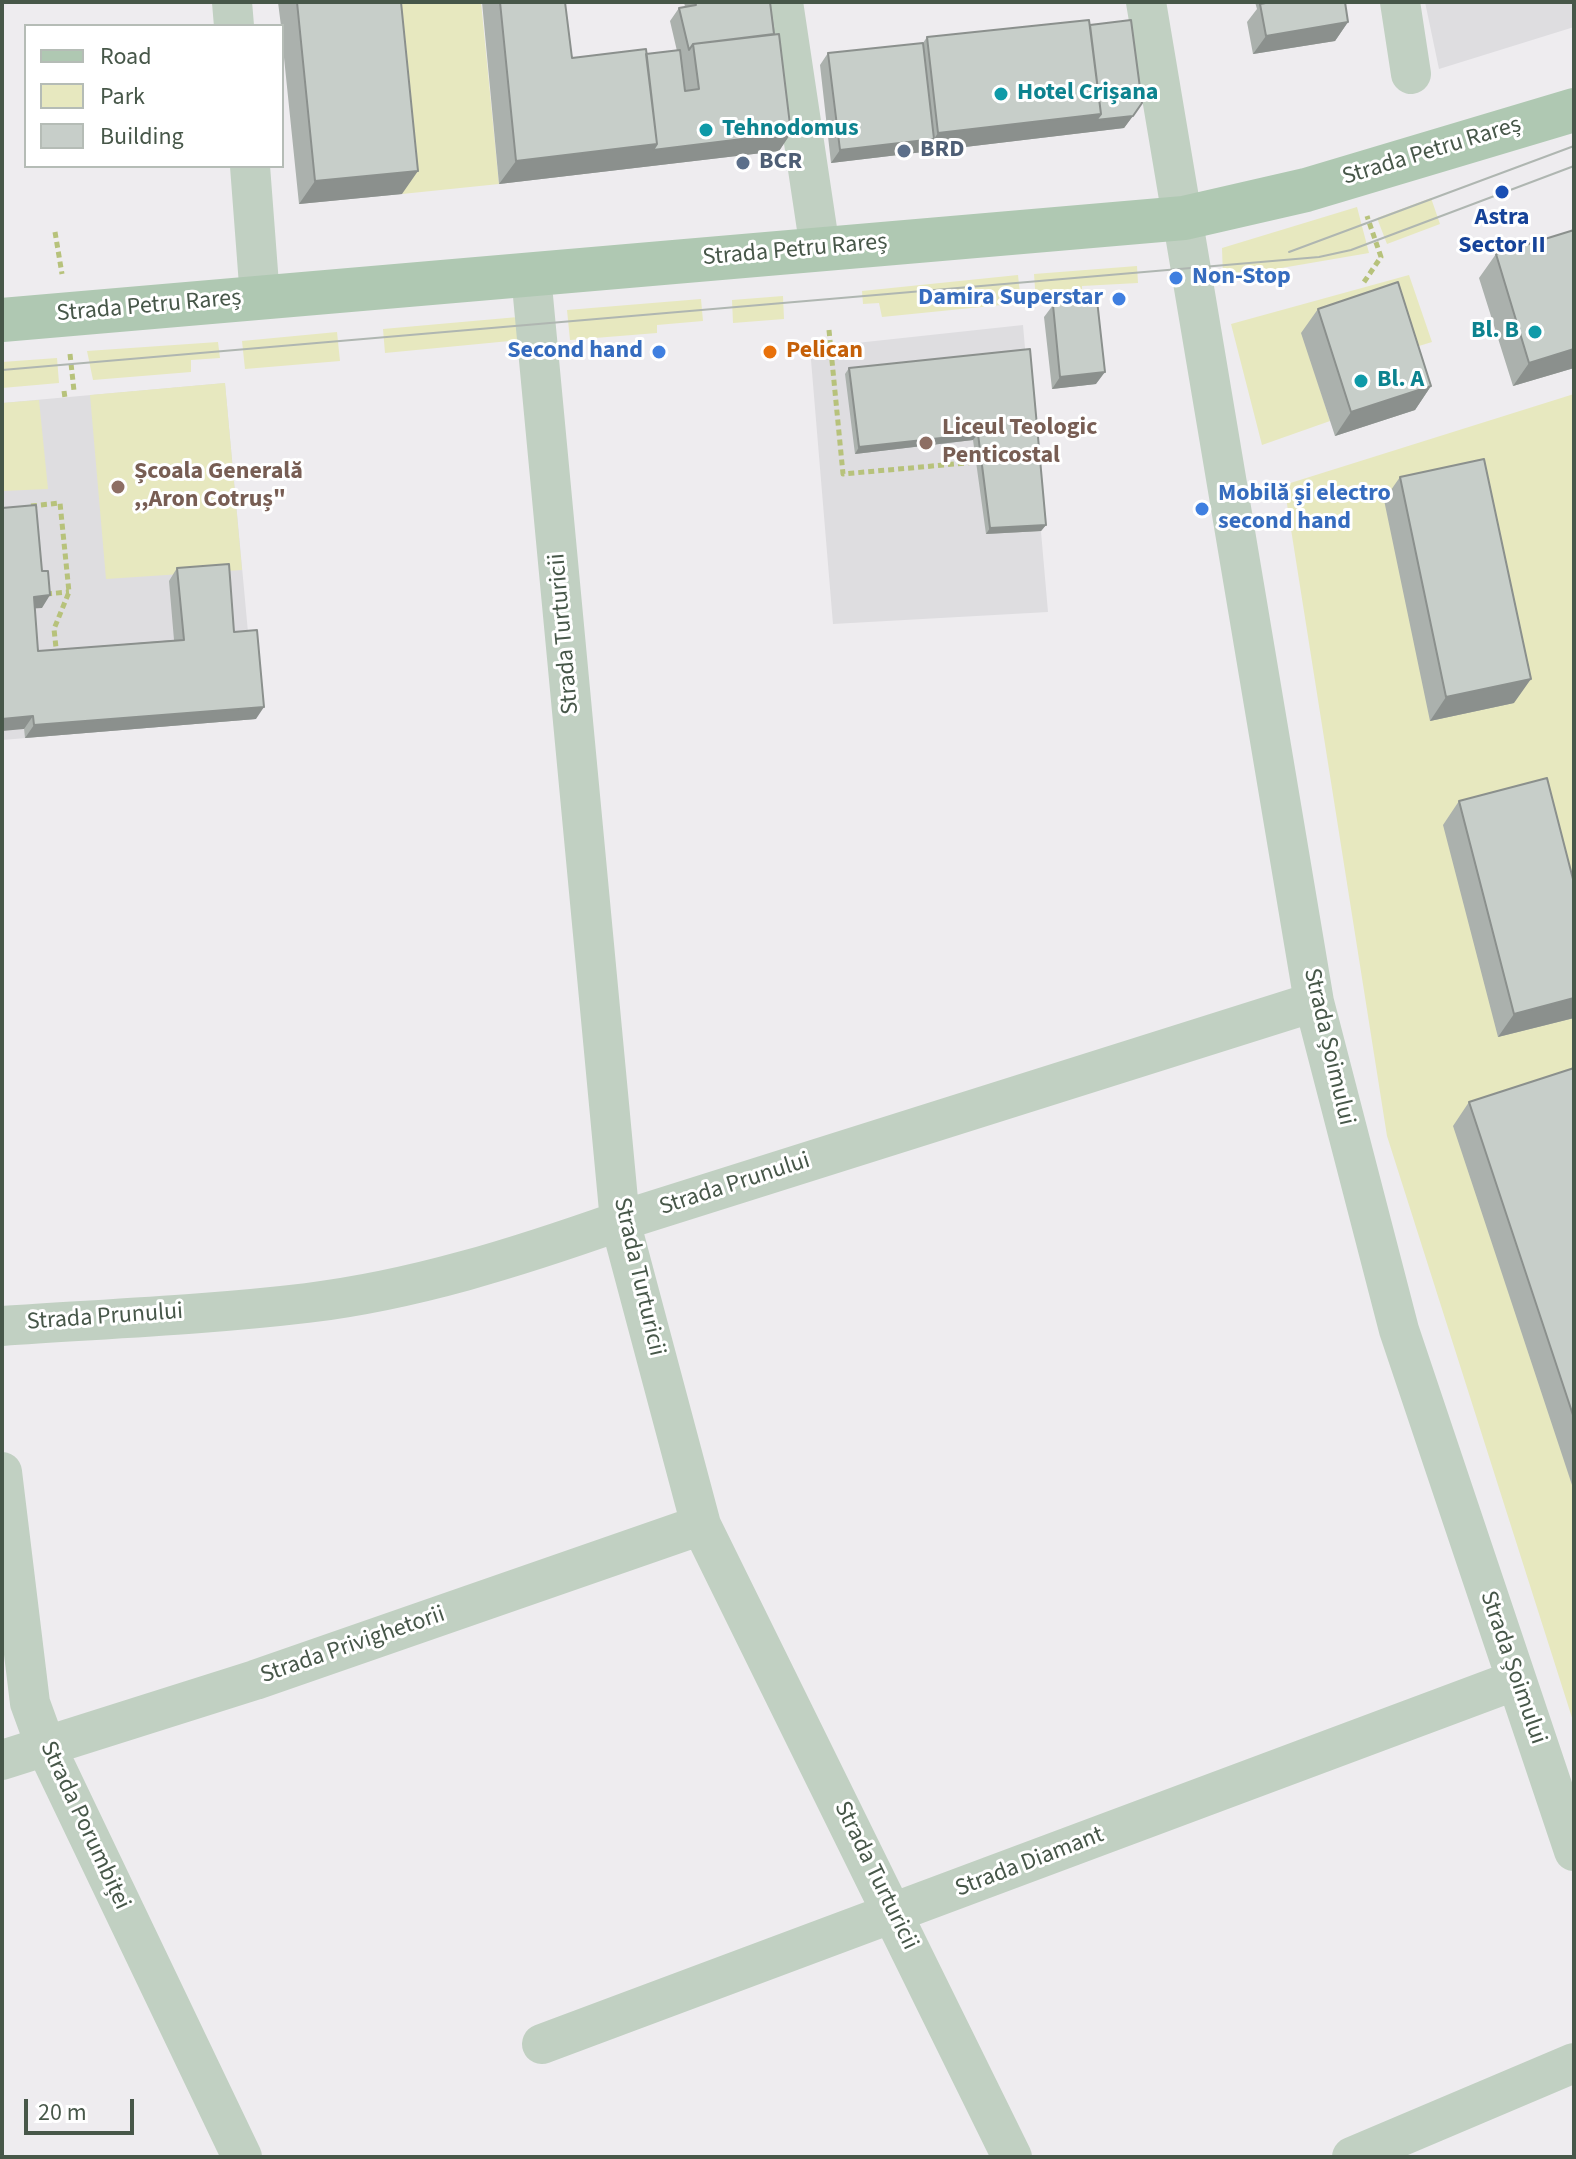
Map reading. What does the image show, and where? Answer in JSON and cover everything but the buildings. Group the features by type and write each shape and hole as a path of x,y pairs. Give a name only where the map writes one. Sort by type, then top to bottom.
{"main road":[{"name":"Strada Petru Rareș","path":"2,320 1184,218 1306,190 1574,110"}],"street":[{"path":"232,2 234,24"},
{"path":"783,2 820,249"},
{"name":"Strada Șoimului","path":"1146,2 1314,1002 1399,1330 1574,1851"},
{"path":"1400,2 1411,74"},
{"path":"250,168 260,298"},
{"name":"Strada Turturicii","path":"531,275 620,1221 701,1525 1012,2157"},
{"name":"Strada Prunului","path":"2,1326 308,1303 430,1280 522,1256 620,1221 1314,1002"},
{"name":"Strada Porumbiței","path":"2,1472 30,1703 46,1747 231,2154"},
{"name":"Strada Privighetorii","path":"2,1760 255,1680 701,1525"},
{"name":"Strada Diamant","path":"542,2044 1516,1680"},
{"path":"1352,2157 1574,2063"}],"path":[{"path":"1364,282 1381,257 1367,216"},
{"path":"55,232 63,282"},
{"path":"829,330 843,474 977,462"},
{"path":"69,345 74,391"},
{"path":"16,508 60,503 69,592 54,629 57,662"},
{"path":"41,595 69,592"}],"shaded area":[{"path":"1425,2 1574,2 1574,27 1439,69"},
{"name":"Liceul Teologic Penticostal","path":"1023,325 1048,612 833,624 810,348"},
{"name":"Școala Generală ,,Aron Cotruș\"","path":"225,383 256,719 2,740 2,403"}],"green space":[{"path":"382,2 481,2 499,184 402,194"},
{"path":"1431,198 1440,224 1387,244 1377,218"},
{"path":"1357,207 1369,253 1223,278 1222,248"},
{"path":"1137,266 1138,283 1082,286 1082,297 1036,302 1034,274"},
{"path":"1018,275 1021,303 882,317 879,303 863,304 862,291"},
{"path":"1409,275 1432,342 1396,353 1302,332 1330,421 1262,445 1231,324"},
{"path":"783,296 784,319 733,323 732,300"},
{"path":"701,299 703,321 657,325 657,333 570,340 567,310"},
{"path":"518,317 520,340 385,353 383,329"},
{"path":"337,332 340,361 245,369 242,341"},
{"path":"218,342 220,358 191,360 191,372 93,380 87,351"},
{"path":"57,358 59,383 2,388 2,362"},
{"path":"225,383 242,570 106,579 90,395"},
{"path":"1574,394 1574,1724 1387,1136 1284,485"},
{"path":"39,400 48,489 2,491 2,403"}],"tram line":[{"path":"1289,252 1574,146"},
{"path":"2,370 1319,257 1351,250 1574,166"}],"place":[{"name":"Hotel Crișana","path":"1001,94"},
{"name":"Tehnodomus","path":"706,130"},
{"name":"BRD","path":"904,151"},
{"name":"BCR","path":"743,163"},
{"name":"Astra Sector II","path":"1502,192"},
{"name":"Non-Stop","path":"1176,278"},
{"name":"Damira Superstar","path":"1119,299"},
{"name":"Bl. B","path":"1535,332"},
{"name":"Second hand","path":"659,352"},
{"name":"Pelican","path":"770,352"},
{"name":"Bl. A","path":"1361,381"},
{"name":"Liceul Teologic Penticostal","path":"926,443"},
{"name":"Școala Generală ,,Aron Cotruș\"","path":"118,487"},
{"name":"Mobilă și electro second hand","path":"1202,509"}]}
